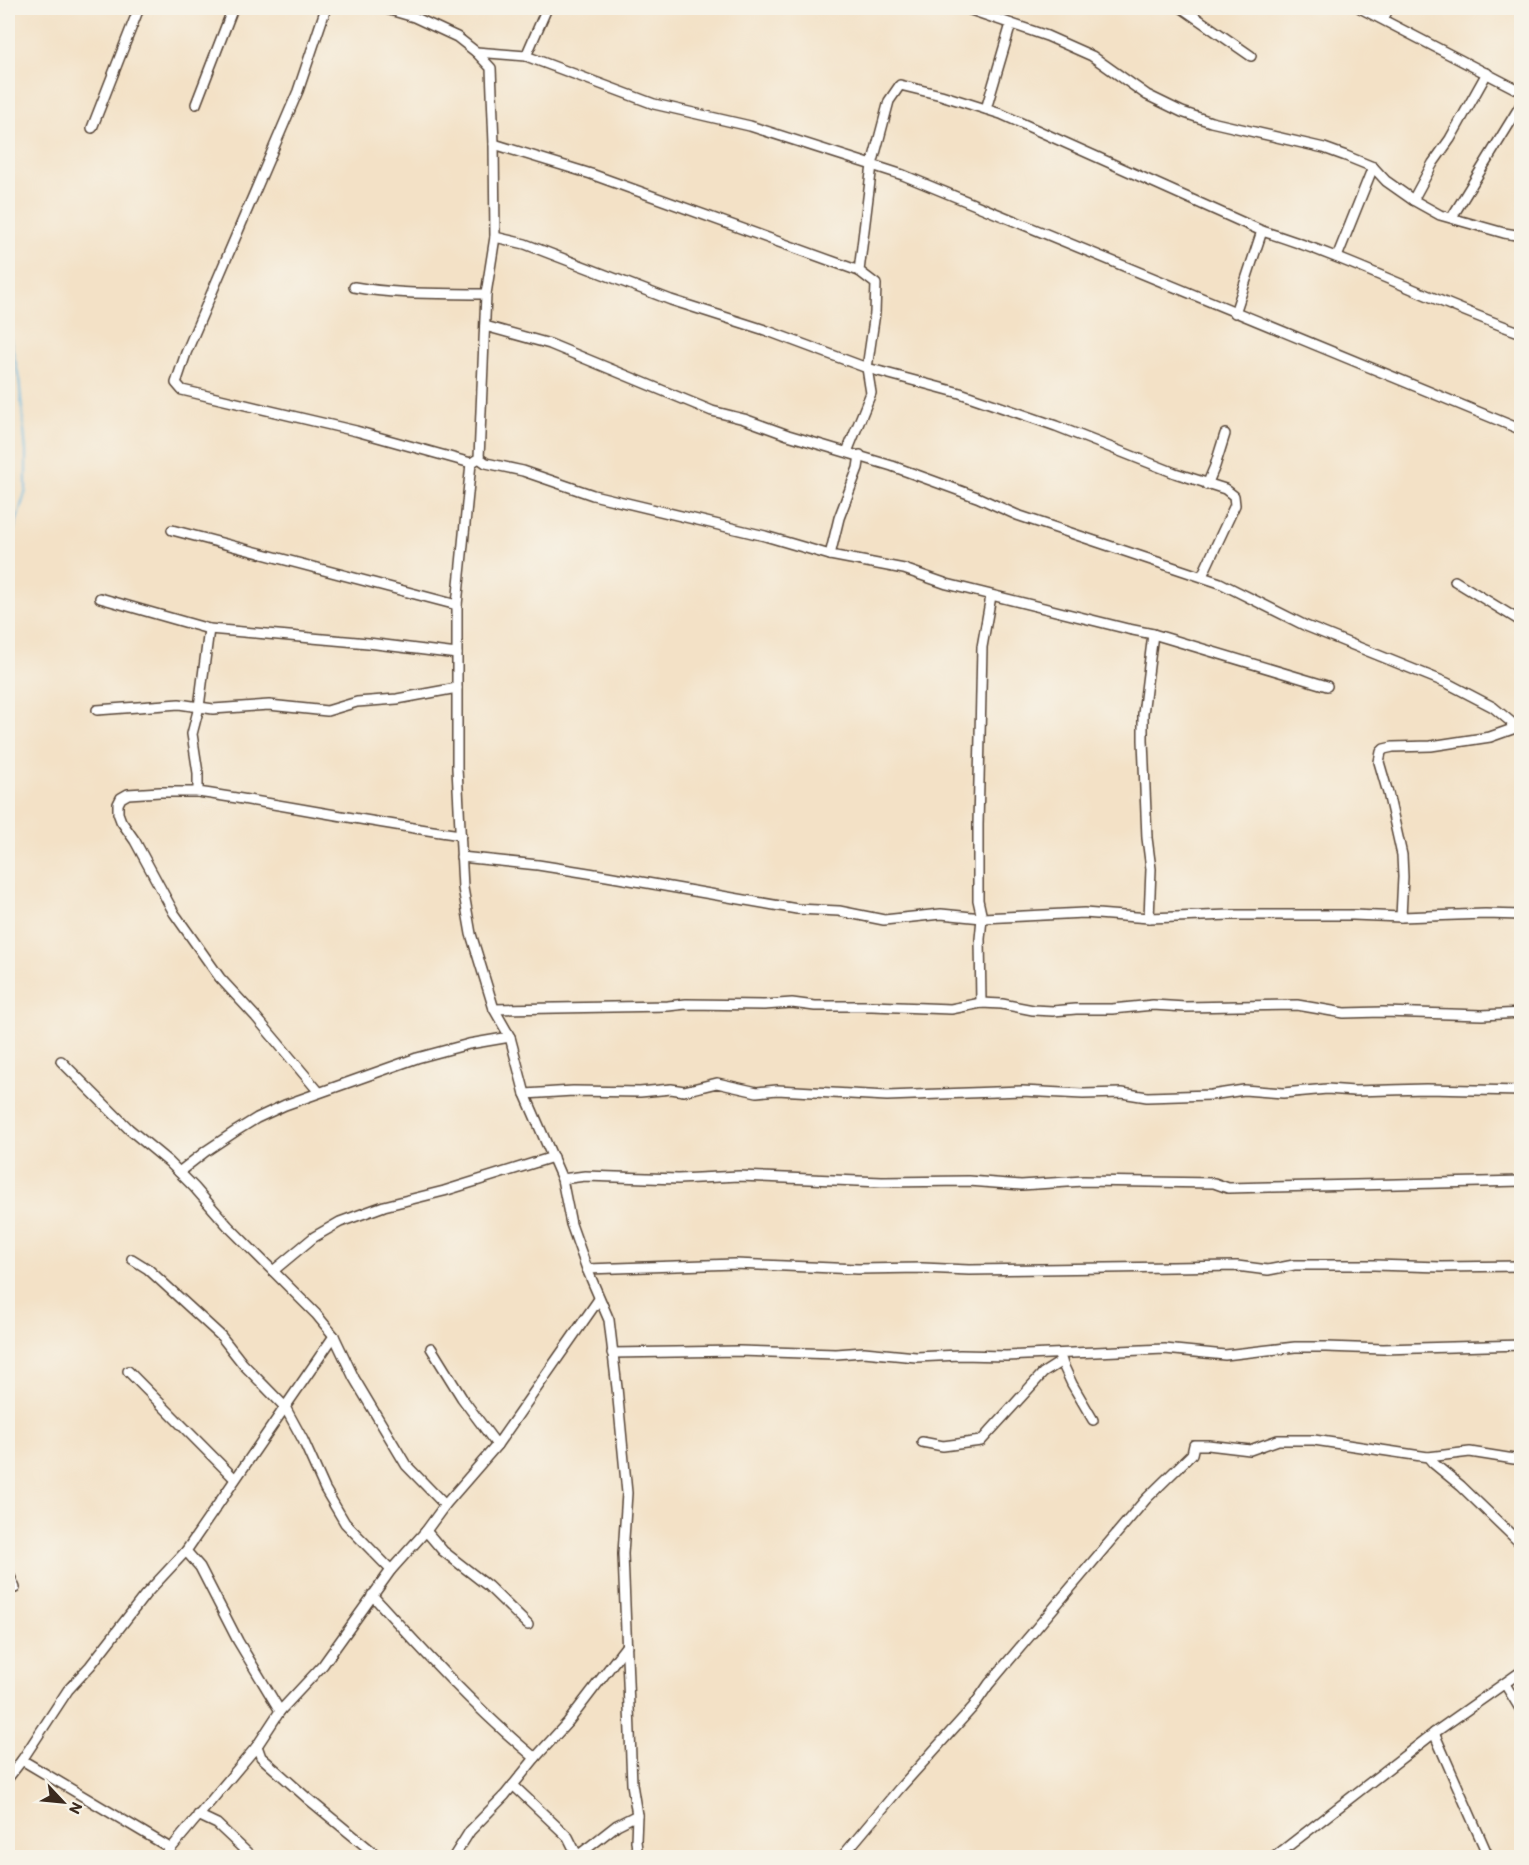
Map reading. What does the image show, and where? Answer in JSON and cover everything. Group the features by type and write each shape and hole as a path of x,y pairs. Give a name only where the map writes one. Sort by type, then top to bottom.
{"street":[{"path":"92,128 139,8"},
{"path":"196,104 233,8"},
{"path":"326,8 298,91 186,353 176,382 182,390 523,471 593,495 744,531 830,555 904,569 991,596 1153,634 1326,686"},
{"path":"383,8 414,16 457,37 491,68 495,144 495,237 486,294 475,460 457,605 457,768 463,888 471,934 494,1009 510,1037 525,1094 562,1179 571,1224 586,1269 609,1320 627,1492 623,1554 632,1784 637,1815 636,1841 639,1857"},
{"path":"526,57 547,8"},
{"path":"965,8 1047,36 1092,56 1147,96 1182,112 1212,122 1324,148 1373,167 1386,181 1440,215 1521,236"},
{"path":"1182,8 1251,56"},
{"path":"1360,8 1521,92"},
{"path":"1383,19 1389,8"},
{"path":"987,109 1011,24"},
{"path":"476,52 526,57 654,104 750,126 903,175 1521,430"},
{"path":"1413,200 1486,73"},
{"path":"859,271 872,165 889,101 900,85 987,109 1262,231 1293,240 1521,333"},
{"path":"1452,217 1521,103"},
{"path":"495,144 591,174 859,271 876,284 875,313 867,368 871,393 847,452"},
{"path":"1336,257 1373,167"},
{"path":"1235,313 1262,231"},
{"path":"495,237 525,244 671,300 765,330 867,368 960,393 1056,426 1207,485 1225,489 1236,500 1235,505 1202,576"},
{"path":"354,286 376,291 403,293 486,294"},
{"path":"485,326 550,344 712,411 892,465 977,497 1017,515 1202,576 1317,631 1447,683 1493,707 1519,726"},
{"path":"1207,485 1225,434"},
{"path":"830,555 839,518 858,468 860,455"},
{"path":"172,530 457,605"},
{"path":"1455,581 1521,622"},
{"path":"981,1003 982,918 978,900 978,825 982,647 991,596"},
{"path":"100,598 209,629 457,654"},
{"path":"198,792 198,773 192,734 199,707 209,629"},
{"path":"1149,918 1150,869 1143,714 1153,634"},
{"path":"97,710 179,704 229,709 269,705 321,711 357,702 397,699 457,688"},
{"path":"1401,917 1402,855 1379,762 1381,752 1393,747 1431,746 1490,737 1519,726"},
{"path":"319,1092 220,978 174,913 135,841 121,821 118,804 128,794 198,792 461,835"},
{"path":"462,857 538,865 797,909 839,911 884,920 953,914 982,918 1084,913 1149,918 1521,915"},
{"path":"494,1009 792,1003 815,1006 951,1010 981,1003 1053,1011 1153,1005 1185,1007 1297,1005 1344,1013 1482,1015 1521,1013"},
{"path":"178,1172 257,1118 319,1092 417,1058 470,1044 510,1037"},
{"path":"61,1061 129,1129 178,1172 316,1314 334,1336 354,1378 406,1466 445,1505"},
{"path":"525,1094 573,1091 640,1092 671,1089 684,1091 717,1083 757,1092 777,1090 887,1096 1022,1091 1122,1093 1147,1096 1211,1095 1244,1090 1284,1093 1327,1089 1354,1091 1521,1090"},
{"path":"273,1271 314,1237 340,1222 384,1206 454,1188 553,1156"},
{"path":"562,1179 585,1176 678,1179 739,1176 859,1182 969,1181 1021,1185 1093,1181 1214,1183 1228,1188 1521,1181"},
{"path":"132,1259 148,1269 221,1336 243,1364 285,1407 325,1489 345,1524 390,1570"},
{"path":"586,1269 735,1264 858,1269 969,1270 1237,1266 1268,1270 1294,1265 1521,1266"},
{"path":"163,1857 257,1746 280,1711 323,1665 390,1570 426,1531 445,1505 497,1445 599,1299"},
{"path":"8,1778 68,1690 90,1666 145,1595 186,1551 334,1336"},
{"path":"612,1353 836,1354 864,1352 916,1357 960,1355 1060,1357 1165,1349 1225,1355 1295,1347 1383,1349 1521,1345"},
{"path":"431,1348 462,1398 497,1445"},
{"path":"1060,1357 1072,1384 1094,1420"},
{"path":"922,1442 943,1446 981,1441 1060,1357"},
{"path":"128,1371 236,1479"},
{"path":"841,1857 974,1707 989,1684 1146,1499 1192,1454 1194,1445 1250,1450 1278,1440 1314,1440 1428,1457 1470,1452 1514,1459"},
{"path":"1428,1457 1521,1545"},
{"path":"426,1531 443,1551 488,1586 528,1625"},
{"path":"186,1551 200,1567 238,1641 280,1711"},
{"path":"8,1572 15,1588"},
{"path":"372,1595 506,1734 535,1758"},
{"path":"453,1857 470,1831 568,1722 627,1645"},
{"path":"1273,1857 1434,1733 1521,1671"},
{"path":"1505,1684 1521,1712"},
{"path":"1434,1733 1489,1857"},
{"path":"257,1746 261,1757 284,1778 380,1857"},
{"path":"22,1760 170,1848"},
{"path":"513,1785 568,1837 576,1856 617,1825 637,1815"},
{"path":"198,1815 217,1824 253,1857"}],"waterway":[{"path":"8,330 19,378 26,452 26,490 8,549"}]}
